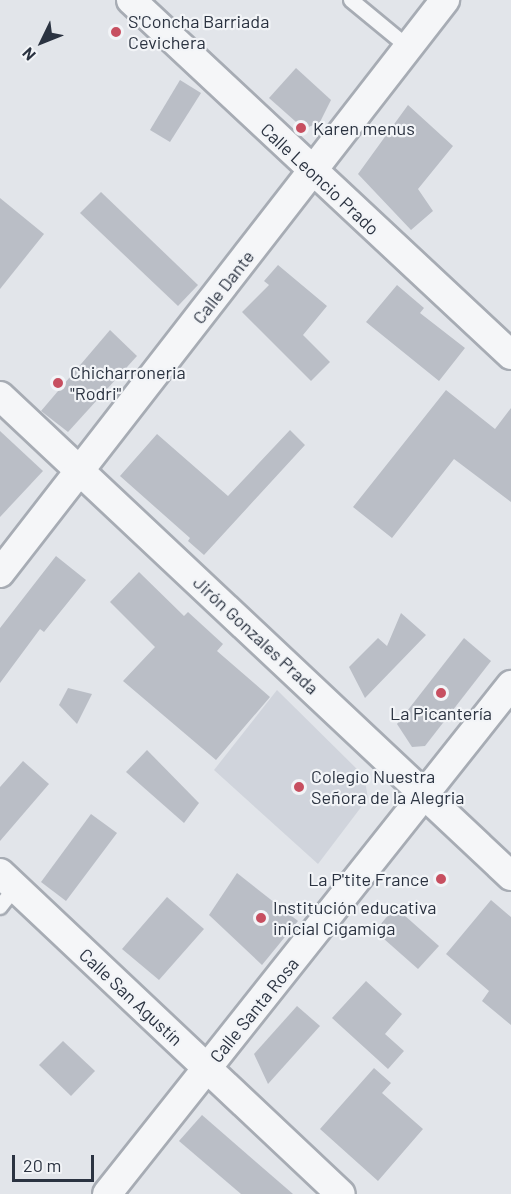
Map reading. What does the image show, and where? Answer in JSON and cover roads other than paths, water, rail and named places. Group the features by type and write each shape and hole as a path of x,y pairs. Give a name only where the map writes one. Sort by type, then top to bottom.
{"street":[{"name":"Calle Leoncio Prado","path":"131,0 313,173 511,355"},
{"name":"Calle Dante","path":"0,573 313,173 445,0"},
{"name":"Jirón Gonzales Prada","path":"0,396 511,876"},
{"name":"Calle Santa Rosa","path":"107,1194 426,795 511,685"},
{"name":"Calle San Agustín","path":"5,889 207,1068 341,1194"}],"lane":[{"path":"351,0 408,47"}],"place":[{"name":"S'Concha Barriada Cevichera","path":"116,32"},
{"name":"Karen menus","path":"301,128"},
{"name":"Chicharroneria \"Rodri\"","path":"58,383"},
{"name":"La Picantería","path":"441,693"},
{"name":"Colegio Nuestra Señora de la Alegria","path":"299,787"},
{"name":"La P'tite France","path":"441,879"},
{"name":"Institución educativa inicial Cigamiga","path":"261,918"}]}
